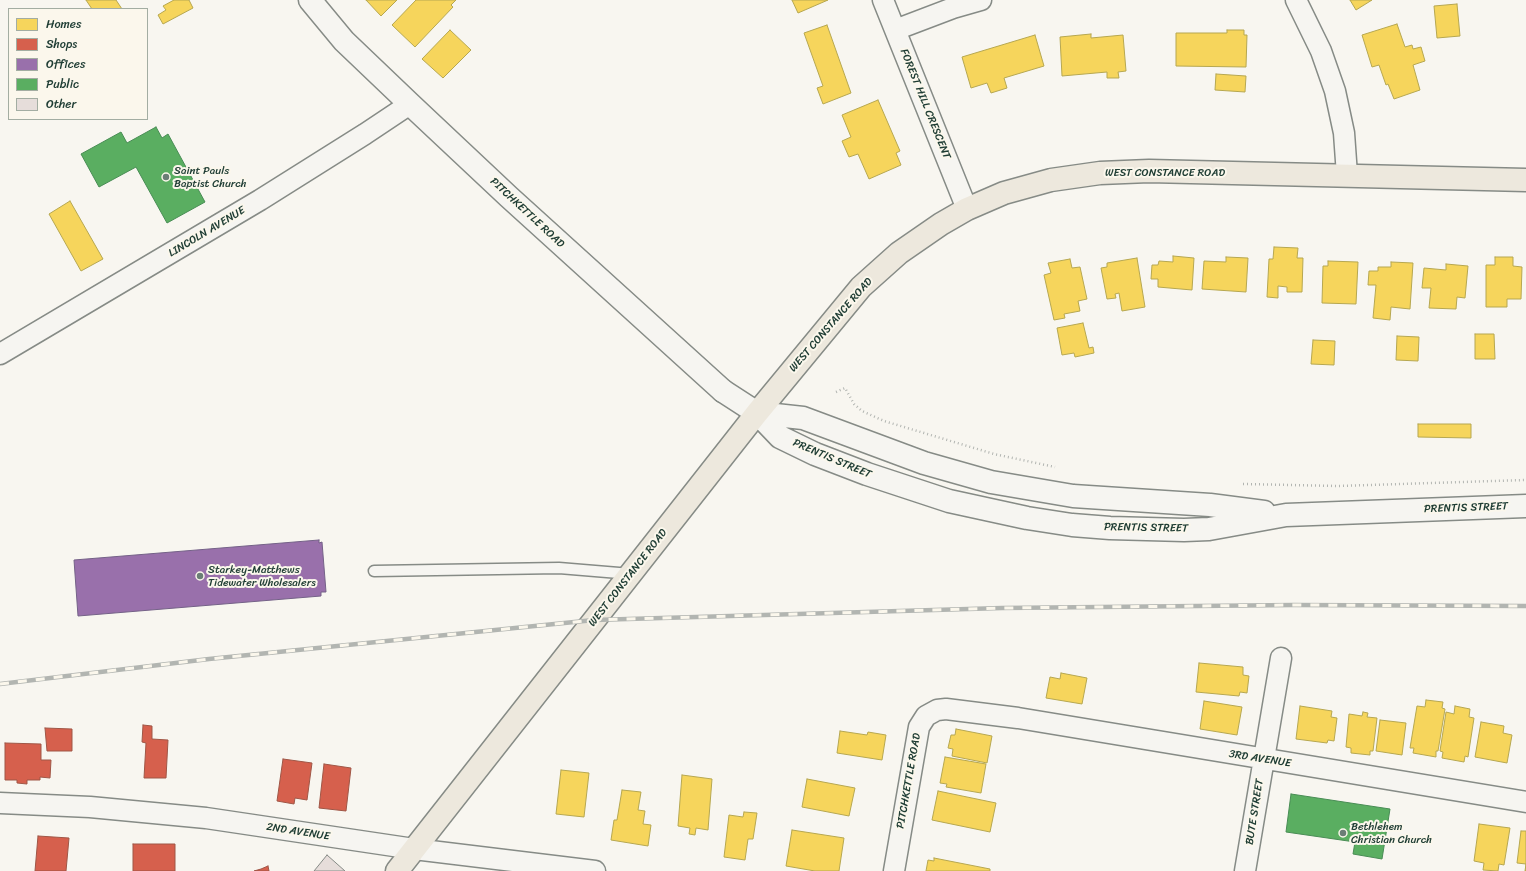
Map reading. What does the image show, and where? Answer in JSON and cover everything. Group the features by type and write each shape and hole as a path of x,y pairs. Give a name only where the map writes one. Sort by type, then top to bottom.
{"main road":[{"name":"WEST CONSTANCE ROAD","path":"397,871 757,413 861,287 899,253 941,224 967,209 1004,193 1051,180 1100,173 1149,171 1526,180"}],"street":[{"name":"PITCHKETTLE ROAD","path":"310,0 344,41 509,197 723,391 757,413"},
{"name":"FOREST HILL CRESCENT","path":"883,0 967,209"},
{"path":"895,30 953,8 981,0"},
{"path":"1296,0 1321,51 1335,91 1344,133 1347,175"},
{"name":"LINCOLN AVENUE","path":"0,354 260,200 366,134 410,104"},
{"name":"PRENTIS STREET","path":"757,413 780,437 816,454 867,474 949,501 1027,518 1072,525 1110,528 1184,530 1209,528 1286,515 1526,506"},
{"name":"PRENTIS STREET","path":"757,413 803,418 924,463 991,482 1073,496 1210,505 1286,515"},
{"name":"BUTE STREET","path":"1245,871 1281,658"},
{"name":"PITCHKETTLE ROAD","path":"894,871 919,727 926,716 937,710 946,709 995,716"},
{"name":"3RD AVENUE","path":"995,716 1526,802"},
{"name":"2ND AVENUE","path":"0,803 90,807 206,818 414,849 595,871"}],"lane":[{"path":"374,571 559,568 631,574"}],"path":[{"path":"836,392 845,388 854,404 862,411 884,421 994,454 1062,469"},
{"path":"1236,484 1337,486 1526,480"}],"building: Homes":[{"path":"86,0 116,0 121,8 91,8"},
{"path":"174,0 189,0 193,8 163,24 158,15 166,10 163,6"},
{"path":"366,0 397,0 381,16"},
{"path":"416,0 456,0 451,5 453,7 415,47 392,25"},
{"path":"792,0 828,0 798,13"},
{"path":"1350,0 1372,0 1356,10"},
{"path":"1457,4 1460,36 1437,38 1434,6"},
{"path":"1397,24 1405,47 1412,45 1413,49 1421,47 1425,61 1413,65 1420,90 1394,99 1388,84 1386,85 1379,65 1372,67 1362,35"},
{"path":"827,25 851,93 823,104 817,88 823,86 804,33"},
{"path":"450,30 471,50 443,78 422,59"},
{"path":"1227,30 1244,30 1244,35 1247,35 1246,67 1176,66 1176,33 1227,33"},
{"path":"1091,34 1091,38 1123,35 1126,71 1118,72 1119,78 1107,78 1107,72 1062,76 1060,37"},
{"path":"1035,35 1044,66 1004,78 1007,88 991,93 987,83 971,88 962,57"},
{"path":"1216,74 1246,76 1245,92 1215,90"},
{"path":"878,100 900,151 896,153 901,165 869,179 858,154 849,157 842,141 851,137 842,115"},
{"path":"70,201 103,259 81,271 49,214"},
{"path":"1274,247 1298,248 1297,258 1303,258 1302,292 1287,292 1287,287 1278,286 1278,298 1267,297 1269,259 1273,259"},
{"path":"1173,256 1194,258 1192,290 1158,287 1158,279 1151,279 1152,265 1158,265 1159,261 1173,262"},
{"path":"1226,257 1248,258 1246,292 1202,289 1204,261 1226,262"},
{"path":"1495,257 1513,257 1513,266 1522,267 1521,299 1507,299 1507,307 1486,307 1486,265 1495,265"},
{"path":"1137,258 1145,307 1122,311 1119,293 1115,294 1116,298 1107,299 1101,268 1107,267 1107,263"},
{"path":"1070,259 1072,268 1080,267 1087,299 1078,301 1080,311 1064,314 1065,318 1054,320 1044,275 1051,273 1048,263"},
{"path":"1328,261 1358,262 1356,304 1322,303 1323,266 1328,266"},
{"path":"1391,262 1413,263 1410,309 1391,307 1390,320 1373,318 1376,285 1368,285 1369,271 1378,271 1378,267 1391,267"},
{"path":"1446,264 1468,266 1465,298 1457,297 1456,309 1429,308 1431,288 1422,288 1424,268 1446,270"},
{"path":"1083,323 1089,348 1093,347 1094,353 1075,357 1074,353 1062,355 1057,328"},
{"path":"1475,334 1494,334 1495,359 1475,359"},
{"path":"1397,336 1419,337 1418,361 1396,360"},
{"path":"1313,340 1335,341 1334,365 1311,364"},
{"path":"1418,424 1471,424 1471,438 1418,437"},
{"path":"1199,663 1243,667 1243,675 1249,676 1247,693 1240,692 1239,696 1196,692"},
{"path":"1061,673 1087,678 1082,704 1046,698 1050,677 1060,679"},
{"path":"1426,700 1443,702 1442,708 1445,709 1436,757 1413,753 1414,748 1410,748 1417,706 1425,707"},
{"path":"1204,701 1242,707 1237,735 1200,729"},
{"path":"1300,706 1332,711 1331,717 1337,718 1334,741 1328,740 1327,743 1296,739"},
{"path":"1455,706 1470,709 1469,717 1474,718 1468,757 1465,756 1464,762 1442,758 1443,752 1440,751 1446,712 1454,714"},
{"path":"1363,712 1368,713 1367,717 1377,718 1373,751 1370,751 1370,755 1351,753 1351,748 1346,747 1349,714 1362,716"},
{"path":"1380,720 1406,723 1402,755 1376,751"},
{"path":"1481,722 1504,726 1503,733 1512,735 1507,763 1475,757"},
{"path":"956,729 992,736 987,763 952,756 953,749 948,748 951,735 955,735"},
{"path":"840,731 867,735 868,732 886,735 882,760 837,753"},
{"path":"945,757 986,764 981,793 946,787 947,784 940,783"},
{"path":"561,770 589,773 584,817 556,814"},
{"path":"682,775 712,779 708,830 696,828 695,835 689,834 690,828 678,826"},
{"path":"807,779 855,788 849,816 802,807"},
{"path":"622,790 641,792 638,810 645,811 643,824 651,825 648,846 611,840 614,820 617,820"},
{"path":"938,791 996,803 990,832 932,820"},
{"path":"744,812 757,813 753,839 748,839 745,860 724,857 729,815 743,817"},
{"path":"1479,824 1510,828 1504,865 1499,864 1498,871 1483,870 1484,863 1474,861"},
{"path":"792,830 844,838 839,871 815,871 786,866"},
{"path":"1521,831 1526,831 1526,864 1517,863"},
{"path":"934,858 990,869 990,871 926,871 928,860 934,861"}],"building: Shops":[{"path":"143,725 152,726 152,739 168,740 166,778 144,778 146,743 142,742"},
{"path":"45,728 72,729 72,751 47,751"},
{"path":"5,743 41,744 41,760 51,760 50,778 40,777 40,780 27,780 27,784 17,783 17,780 5,780"},
{"path":"283,759 312,763 307,800 295,798 294,804 277,801"},
{"path":"324,764 351,768 346,811 319,808"},
{"path":"38,836 69,838 66,871 35,871"},
{"path":"133,844 175,844 175,871 133,871"},
{"path":"268,866 269,871 254,871 261,869"}],"building: Offices":[{"name":"Starkey-Matthews Tidewater Wholesalers","path":"319,540 319,543 322,542 326,592 321,592 321,596 78,616 74,560"}],"building: Public":[{"name":"Saint Pauls Baptist Church","path":"156,127 162,138 168,134 205,202 167,223 136,167 99,187 81,154 121,132 127,143"},
{"path":"1291,794 1390,809 1382,859 1353,854 1355,842 1286,832"}],"building: Other":[{"path":"327,855 345,871 314,871"}],"railway":[{"path":"0,684 209,659 594,620 1002,608 1294,605 1526,606"}],"place":[{"name":"Saint Pauls Baptist Church","path":"166,177"},
{"name":"Starkey-Matthews Tidewater Wholesalers","path":"200,576"},
{"name":"Bethlehem Christian Church","path":"1343,833"}]}
